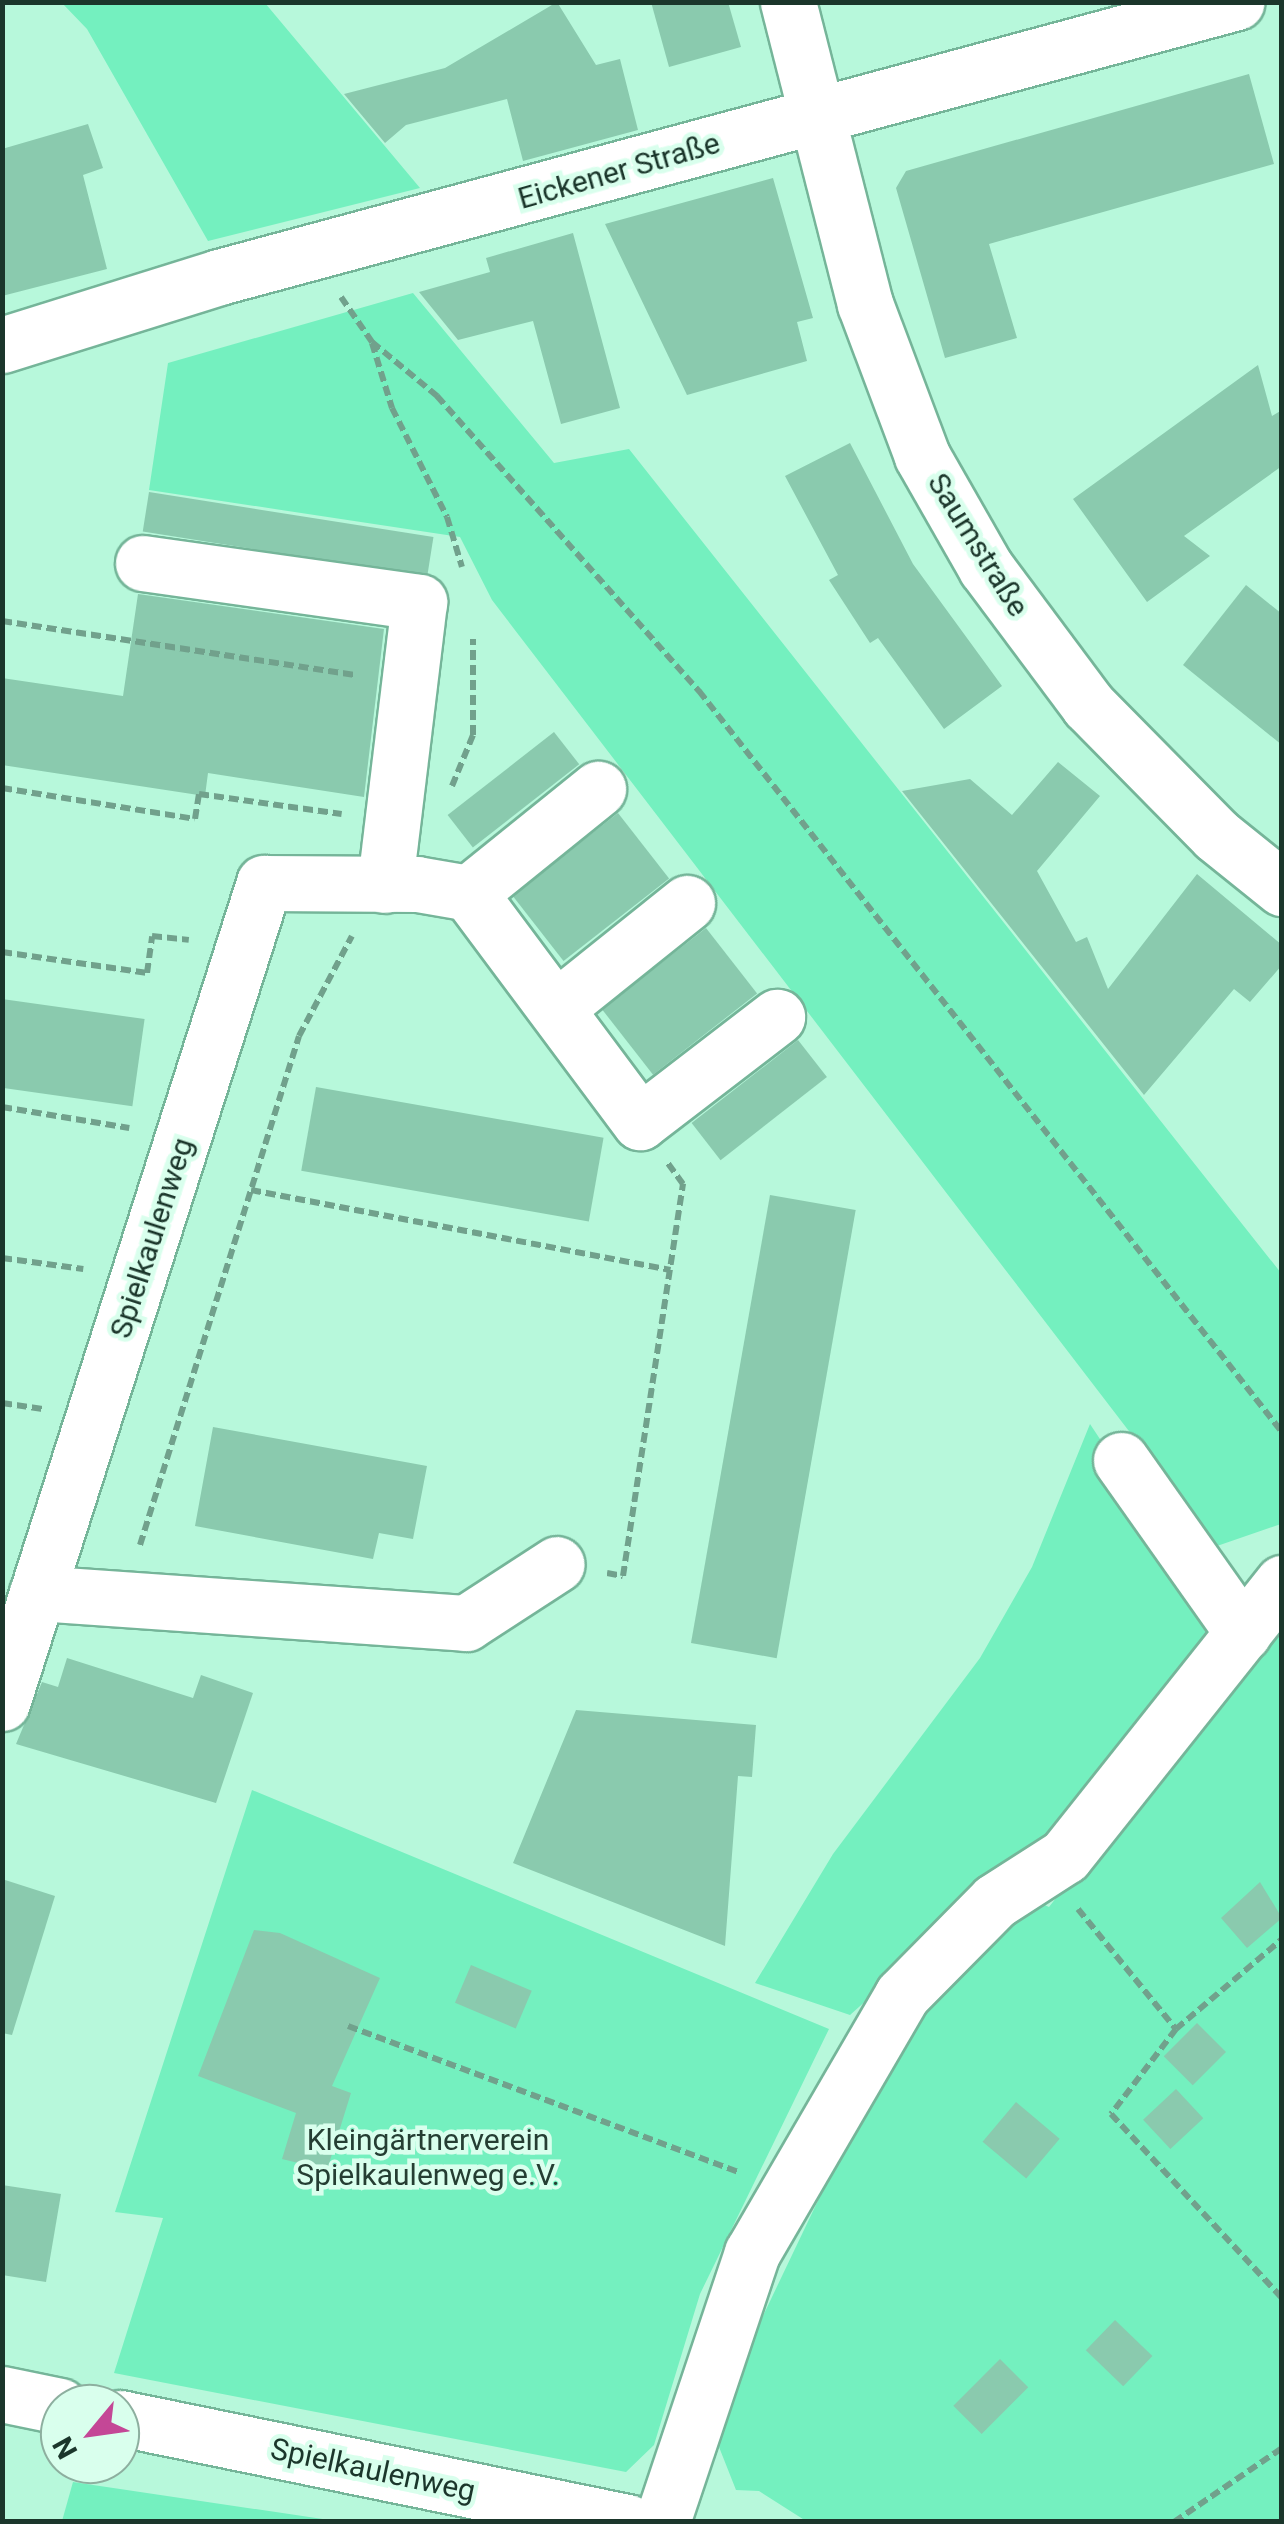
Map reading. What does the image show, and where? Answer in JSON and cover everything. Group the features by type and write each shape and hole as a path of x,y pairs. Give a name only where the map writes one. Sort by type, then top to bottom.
{"street":[{"name":"Saumstraße","path":"788,2 865,304 903,405 986,568 1088,705 1216,835 1282,888"},
{"name":"Eickener Straße","path":"2,345 312,254 1238,2"},
{"path":"143,562 419,602 393,821 373,884 469,893 598,789"},
{"name":"Spielkaulenweg","path":"2,1703 264,884 373,884"},
{"path":"469,893 640,1122 777,1017"},
{"path":"556,1008 687,903"},
{"path":"1121,1460 1243,1634"},
{"path":"38,1593 466,1623 557,1564"},
{"path":"662,2522 752,2252 902,1995 994,1902 1048,1873 1282,1583"},
{"path":"2,2394 40,2402"},
{"name":"Spielkaulenweg","path":"140,2422 627,2522"}],"path":[{"path":"312,254 372,342 436,396 699,692 1282,1432"},
{"path":"372,342 392,408 448,517 466,582"},
{"path":"2,788 195,819 199,794 393,821 436,804 461,776 474,735 470,619"},
{"path":"2,621 369,677 366,698 406,706"},
{"path":"124,1599 300,1036 349,954 373,884"},
{"path":"2,952 147,973 152,936 245,946"},
{"path":"2,1108 184,1137"},
{"path":"557,1564 622,1576 683,1184 640,1122"},
{"path":"251,1190 670,1270"},
{"path":"2,1258 139,1277"},
{"path":"1048,1873 1176,2029"},
{"path":"1282,1939 1176,2029 1110,2114 1282,2298"},
{"path":"348,2026 786,2190"},
{"path":"1174,2522 1282,2448"}],"green space":[{"path":"62,3 265,3 420,188 208,241 87,29"},
{"path":"413,293 554,463 629,449 1281,1273 1281,1524 1217,1546 492,600 460,537 149,490 168,363"},
{"path":"1090,1424 1218,1617 1047,1839 850,2015 755,1983 833,1854 980,1658 1032,1567"},
{"path":"1281,1610 1281,2521 806,2521 759,2491 736,2490 719,2447 730,2385 866,2100 927,2003 1034,1900 1049,1907"},
{"name":"Kleingärtnerverein Spielkaulenweg e.V.","path":"252,1790 829,2029 700,2294 654,2445 626,2472 114,2373 163,2218 115,2212"},
{"path":"72,2484 86,2484 336,2521 62,2521"}],"building":[{"path":"557,2 596,65 620,59 638,130 523,161 507,99 406,125 385,143 344,94 445,68"},
{"path":"651,2 728,2 741,47 669,67"},
{"path":"1249,74 1274,164 989,244 1017,338 945,358 896,188 906,171"},
{"path":"88,124 103,168 83,175 107,269 2,296 2,149"},
{"path":"773,178 813,318 797,322 807,361 687,395 605,224"},
{"path":"573,233 620,408 561,424 533,321 458,340 419,292 490,272 486,258"},
{"path":"1258,365 1272,416 1282,410 1282,466 1184,536 1210,556 1147,602 1073,499"},
{"path":"850,443 913,564 1002,686 944,729 878,638 870,643 829,580 838,575 785,476"},
{"path":"149,492 433,537 427,577 143,532"},
{"path":"1246,585 1282,614 1282,745 1183,665"},
{"path":"138,594 384,629 364,797 208,773 205,796 2,765 2,678 123,696"},
{"path":"554,732 579,764 473,847 448,815"},
{"path":"1058,762 1100,796 1037,871 1076,942 1087,937 1108,989 1197,874 1282,945 1282,965 1250,1002 1234,989 1144,1095 902,791 970,779 1012,815"},
{"path":"618,813 669,878 564,961 512,895"},
{"path":"706,928 757,993 653,1075 602,1009"},
{"path":"2,999 145,1019 132,1106 2,1088"},
{"path":"798,1040 827,1077 721,1160 692,1123"},
{"path":"316,1087 604,1138 589,1221 301,1171"},
{"path":"770,1195 856,1210 777,1658 691,1643"},
{"path":"213,1427 427,1466 413,1539 379,1533 373,1559 195,1526"},
{"path":"67,1658 193,1698 201,1675 253,1693 216,1803 16,1744 42,1682 58,1687"},
{"path":"576,1710 756,1725 752,1777 738,1776 725,1946 513,1863"},
{"path":"2,1879 55,1896 12,2035 2,2033"},
{"path":"1260,1882 1282,1918 1247,1948 1221,1918"},
{"path":"254,1930 280,1933 380,1978 332,2086 351,2093 327,2170 282,2159 296,2113 198,2076"},
{"path":"471,1965 532,1991 516,2029 455,2003"},
{"path":"1197,2023 1226,2052 1193,2085 1164,2056"},
{"path":"1176,2089 1203,2118 1170,2149 1143,2120"},
{"path":"1016,2102 1060,2139 1026,2178 983,2142"},
{"path":"2,2185 61,2194 46,2282 2,2275"},
{"path":"1115,2320 1152,2356 1123,2386 1086,2350"},
{"path":"1000,2359 1028,2387 982,2434 953,2406"}]}
